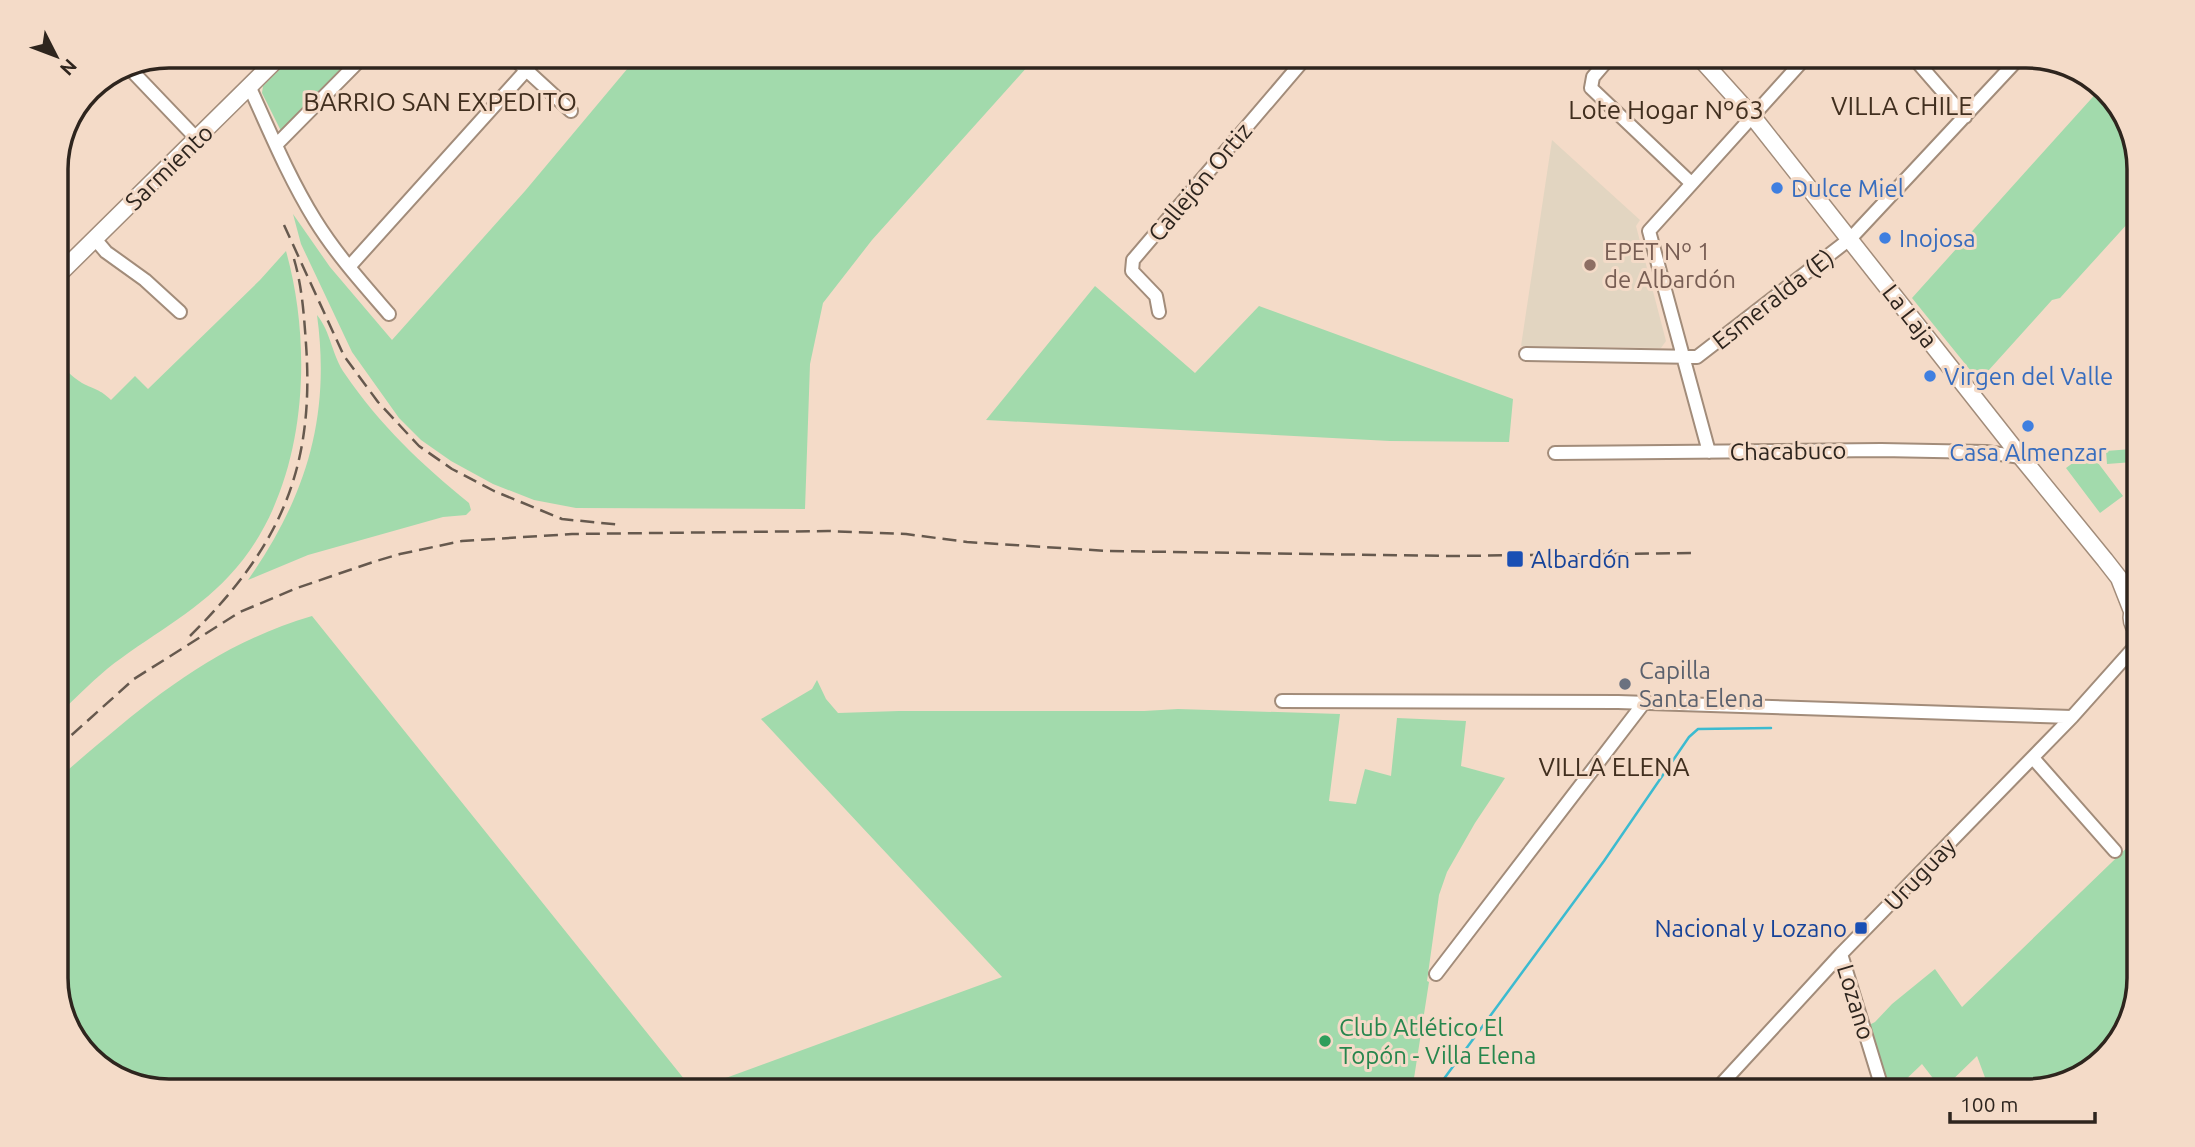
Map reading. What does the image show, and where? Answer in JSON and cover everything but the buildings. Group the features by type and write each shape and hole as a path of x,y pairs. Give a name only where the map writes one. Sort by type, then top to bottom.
{"main road":[{"name":"Sarmiento","path":"68,265 268,68"},
{"name":"La Laja","path":"1709,68 1754,117 2021,457 2119,578 2127,584"},
{"name":"La Laja","path":"2119,578 2127,598"}],"street":[{"path":"276,145 352,68"},
{"name":"Callejón Ortiz","path":"1159,312 1156,296 1132,271 1133,260 1297,68"},
{"path":"1600,68 1592,77 1591,88 1594,93 1691,183"},
{"path":"1709,452 1649,231 1797,68"},
{"path":"1922,68 1965,117"},
{"name":"Esmeralda (E)","path":"1526,354 1697,357 1850,238 2010,68"},
{"path":"349,267 526,70 571,111"},
{"path":"136,75 197,139"},
{"path":"250,88 297,189 316,222 349,267 389,314"},
{"path":"95,239 106,252 145,280 180,312"},
{"name":"Chacabuco","path":"1555,453 1881,450 1986,452 2021,457"},
{"name":"Uruguay","path":"1726,1079 1841,954 2072,717 2125,657 2127,651"},
{"path":"1282,701 1643,704 2072,717"},
{"path":"1436,974 1643,704"},
{"path":"2033,758 2115,852"},
{"name":"Lozano","path":"1841,954 1879,1079"}],"shaded area":[{"name":"EPET Nº 1 de Albardón","path":"1552,140 1640,220 1636,226 1666,341 1661,348 1521,346"}],"green space":[{"path":"281,68 346,68 285,131 281,131 262,93 263,86"},
{"path":"628,68 1026,68 872,240 823,303 810,364 805,509 576,508 534,500 493,484 451,461 421,440 399,418 352,352 301,244 293,214 330,267 392,340 525,191"},
{"path":"2094,95 2110,113 2125,150 2127,224 2060,298 2052,300 1979,381 1912,298"},
{"path":"286,251 295,291 301,378 289,465 274,506 255,543 215,590 186,614 122,657 68,705 68,372 111,400 135,376 148,389 260,280"},
{"path":"1095,286 1195,373 1259,306 1513,399 1509,442 1390,441 986,420"},
{"path":"317,315 341,367 372,410 402,443 469,503 471,510 466,515 443,517 308,555 248,580 285,518 310,455 320,388"},
{"path":"2127,449 2127,462 2107,464 2106,451"},
{"path":"2089,451 2123,496 2100,513 2066,468"},
{"path":"312,616 684,1079 169,1079 150,1077 125,1068 113,1062 93,1044 85,1034 74,1010 68,984 68,770 145,706 205,663 273,629"},
{"path":"817,680 826,699 838,713 1178,709 1340,714 1329,801 1356,804 1365,769 1391,776 1397,718 1466,721 1461,766 1505,778 1447,872 1439,895 1427,981 1429,982 1414,1079 723,1079 1002,977 761,719 812,689"},
{"path":"2127,848 2125,997 2110,1034 2092,1054 2064,1071 2039,1078 1986,1079 1977,1056 1953,1079 1934,1079 1922,1064 1906,1079 1885,1079 1869,1025 1935,969 1962,1007"}],"waterway":[{"path":"1444,1079 1604,861 1689,737 1698,729 1771,728"}],"railway":[{"path":"284,225 344,356 378,402 419,446 452,469 494,491 562,519 622,525"},
{"path":"190,636 247,571 285,504 297,469 304,430 307,389 303,311 294,259"},
{"path":"68,738 134,679 240,612 297,588 373,562 462,541 572,534 828,531 906,534 967,542 1107,551 1452,556 1691,553"}],"place":[{"name":"Dulce Miel","path":"1777,188"},
{"name":"Inojosa","path":"1885,238"},
{"name":"EPET Nº 1 de Albardón","path":"1590,265"},
{"name":"Virgen del Valle","path":"1930,376"},
{"name":"Casa Almenzar","path":"2028,426"},
{"name":"Albardón","path":"1515,559"},
{"name":"Capilla Santa Elena","path":"1625,684"},
{"name":"Nacional y Lozano","path":"1861,928"},
{"name":"Club Atlético El Topón - Villa Elena","path":"1325,1041"}],"district":[{"name":"BARRIO SAN EXPEDITO","path":"440,101"},
{"name":"VILLA CHILE","path":"1902,105"},
{"name":"Lote Hogar Nº63","path":"1666,109"},
{"name":"VILLA ELENA","path":"1614,766"}]}
